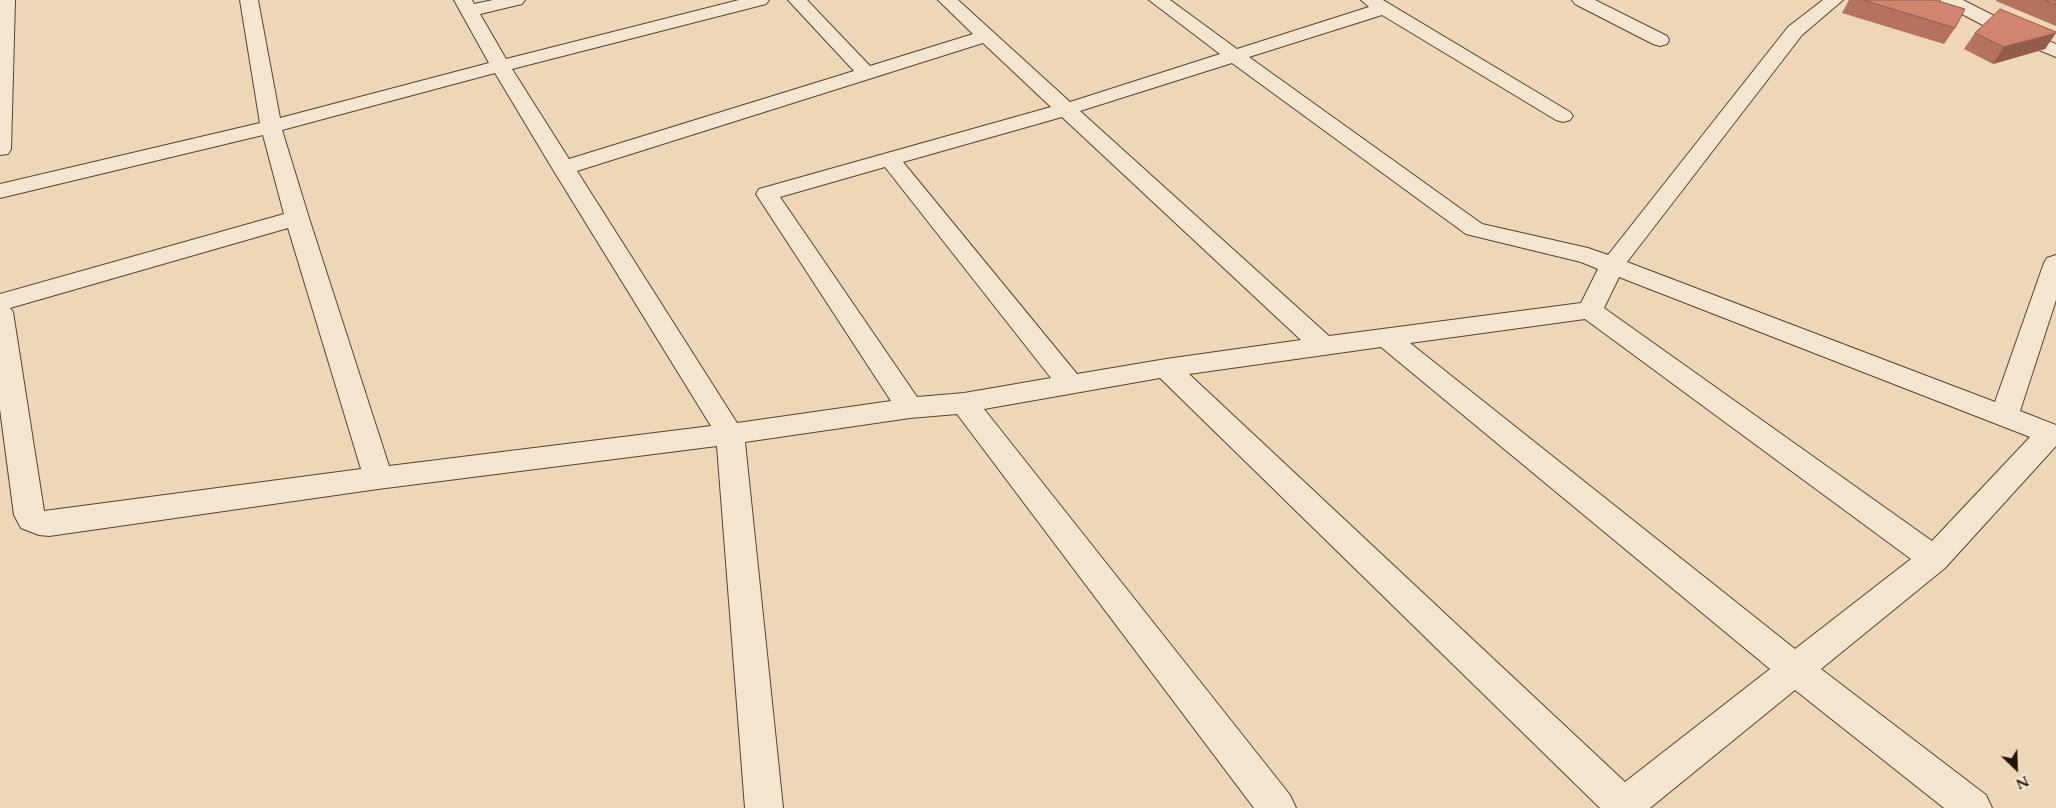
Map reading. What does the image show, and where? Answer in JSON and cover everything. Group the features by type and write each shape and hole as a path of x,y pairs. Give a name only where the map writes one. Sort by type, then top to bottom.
{"street":[{"path":"0,149 6,0"},
{"path":"249,0 271,127 297,218 378,478"},
{"path":"516,0 466,6 500,66 730,434 764,808"},
{"path":"0,191 271,127 760,0"},
{"path":"797,0 866,73"},
{"path":"947,0 1323,346"},
{"path":"1158,0 1474,229 1588,256 2053,435 1934,559 1624,807 1166,368"},
{"path":"1580,0 1660,40"},
{"path":"1590,310 1612,266 1795,31 1834,0"},
{"path":"1949,0 2005,29 2056,51"},
{"path":"910,408 767,194 1067,110 1234,56 1377,4 1563,116"},
{"path":"563,168 987,36"},
{"path":"890,160 1069,383"},
{"path":"0,302 297,218"},
{"path":"2004,416 2056,263"},
{"path":"0,312 29,515 32,520 49,524 378,478 730,434 910,408 964,403 1069,383 1166,368 1590,310 1934,559"},
{"path":"1386,338 1796,670 1973,808"},
{"path":"964,403 1277,808"}],"building":[{"path":"1863,0 1935,0 1965,9 1955,28"},
{"path":"2045,0 2056,0 2056,5"},
{"path":"2000,9 2056,33 2004,47 1975,33"}]}
